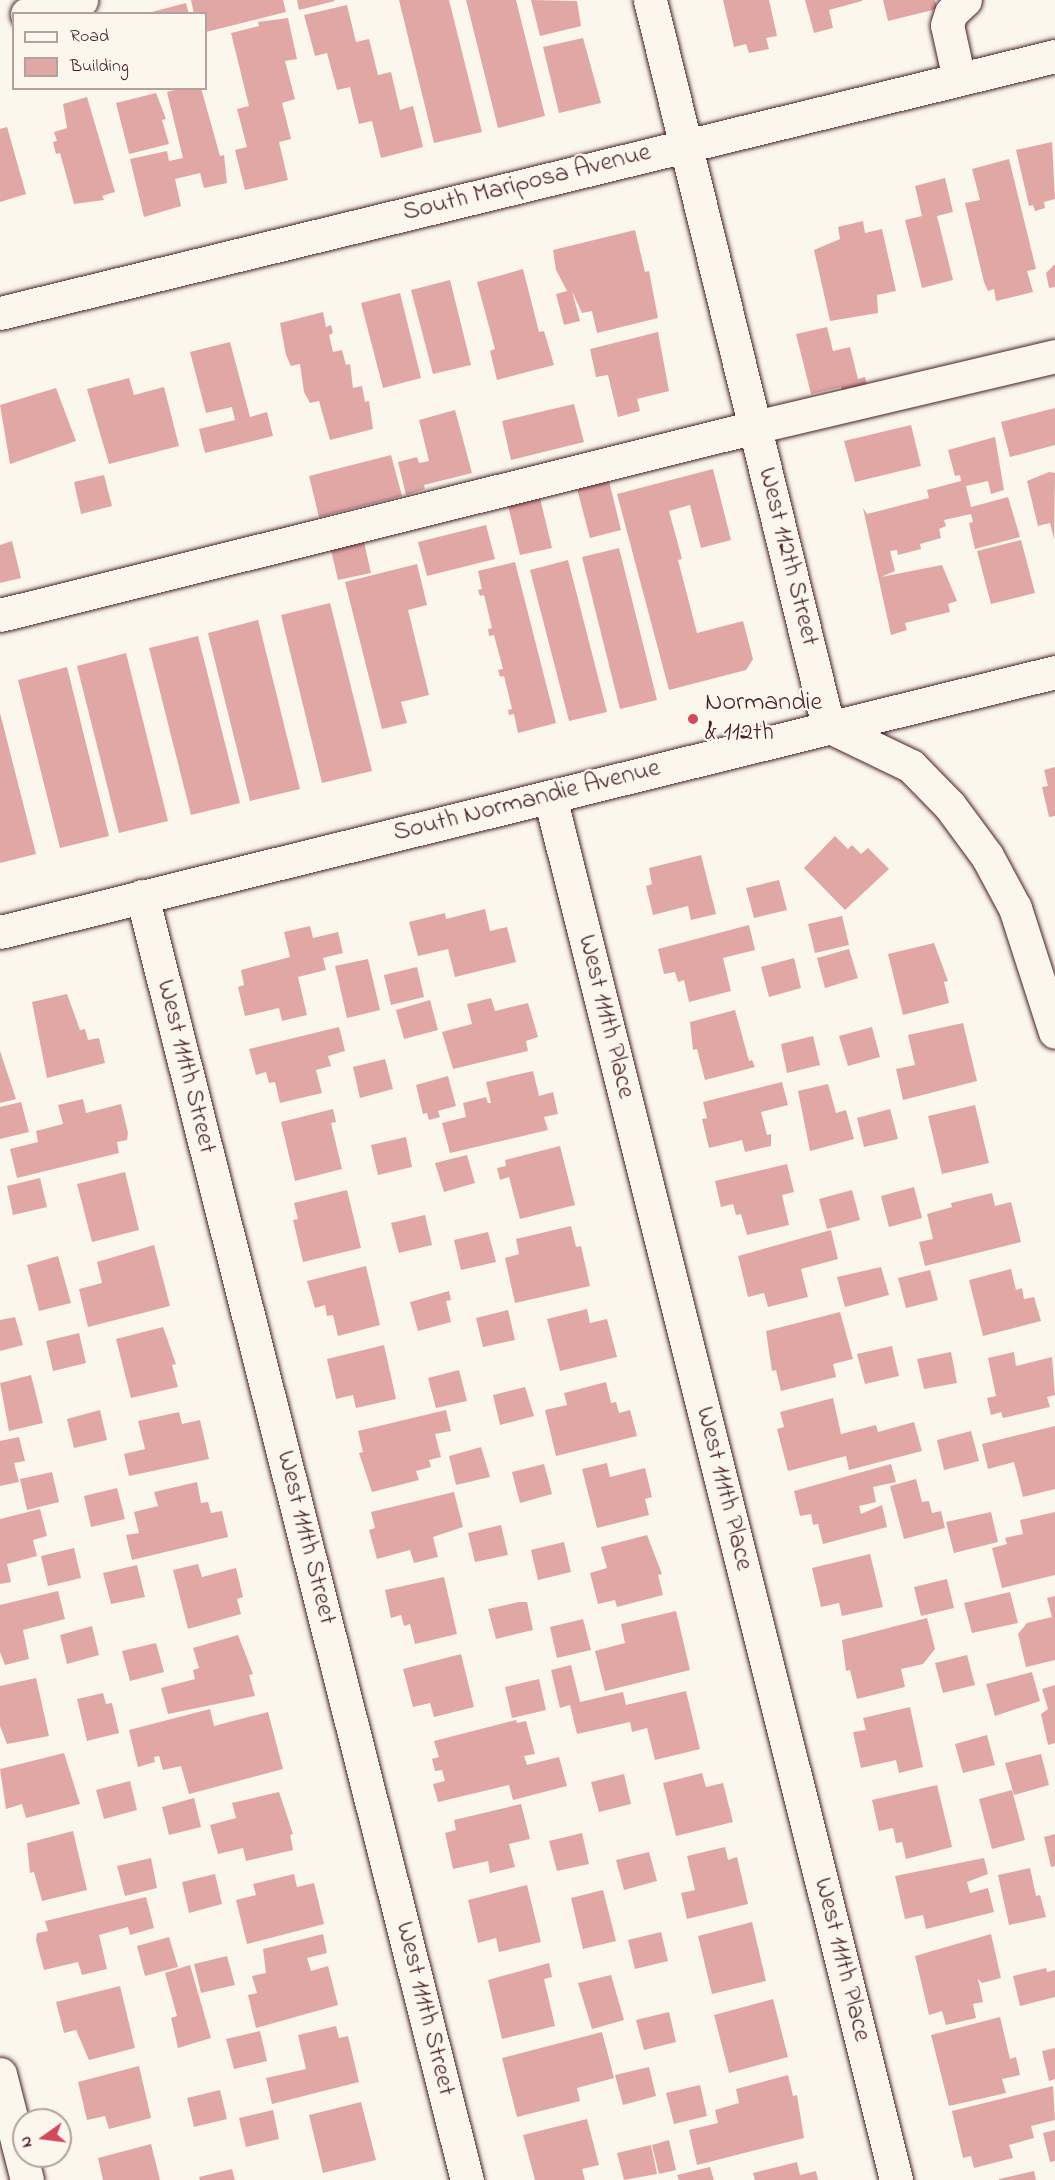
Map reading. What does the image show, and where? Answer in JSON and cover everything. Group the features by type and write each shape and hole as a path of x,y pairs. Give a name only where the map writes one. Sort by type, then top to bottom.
{"street":[{"path":"35,12 81,0"},
{"name":"West 112th Street","path":"650,0 828,726"},
{"path":"959,79 947,26 951,14 965,0"},
{"name":"South Mariposa Avenue","path":"0,313 1055,57"},
{"path":"0,615 755,426 1055,356"},
{"name":"South Normandie Avenue","path":"0,932 828,726 1055,672"},
{"path":"828,726 911,766 956,814 987,856 1015,908 1044,989 1055,1032"},
{"name":"West 111th Place","path":"550,797 896,2180"},
{"name":"West 111th Street","path":"142,896 467,2180"},
{"path":"0,2074 27,2180"}],"building":[{"path":"191,0 283,0 286,12 207,32 207,12 194,12"},
{"path":"297,0 334,0 335,1 299,10"},
{"path":"399,0 449,0 482,132 434,143"},
{"path":"466,0 516,0 545,116 498,128"},
{"path":"531,0 577,1 581,26 540,36"},
{"path":"723,0 769,0 777,36 766,38 769,49 749,53 746,44 734,47"},
{"path":"805,0 862,1 829,10 833,28 814,33"},
{"path":"883,0 935,0 937,9 888,21"},
{"path":"186,3 188,12 152,12"},
{"path":"347,5 356,42 369,39 378,75 391,72 400,110 413,106 423,147 381,158 372,121 359,124 350,87 337,90 327,53 315,56 304,15"},
{"path":"288,18 297,59 285,61 295,99 282,103 291,139 279,142 288,180 245,190 235,150 247,147 237,109 249,106 231,33 259,26 258,22"},
{"path":"583,38 601,103 559,113 543,47"},
{"path":"202,90 220,156 224,155 227,183 204,188 200,173 175,179 181,206 144,217 130,159 167,151 169,161 183,158 167,92"},
{"path":"156,93 166,119 162,120 169,144 129,154 116,103"},
{"path":"87,97 115,192 102,196 104,200 74,204 60,153 56,154 53,142 57,141 54,132 67,128 63,104"},
{"path":"7,127 26,194 0,202 0,129"},
{"path":"1052,142 1055,199 1044,202 1045,208 1035,211 1033,205 1029,206 1016,150"},
{"path":"1009,159 1036,269 1027,271 1033,292 996,301 994,289 988,291 984,282 965,203 980,200 972,169"},
{"path":"945,178 953,212 937,216 953,280 922,288 905,220 922,216 915,186"},
{"path":"863,221 865,233 882,229 896,291 877,295 878,313 830,321 814,250 840,239 838,227"},
{"path":"635,230 645,272 649,271 658,318 597,333 592,311 582,313 572,291 580,321 564,325 556,294 567,291 556,270 553,250"},
{"path":"1055,264 1055,287 1049,288 1046,273"},
{"path":"523,269 539,332 544,331 554,365 497,380 490,351 495,349 477,282"},
{"path":"450,280 471,365 433,374 411,290"},
{"path":"400,293 421,378 383,388 361,303"},
{"path":"323,312 326,327 331,325 333,333 329,335 333,352 342,350 346,365 350,364 353,388 362,386 365,402 369,401 373,429 330,440 319,401 310,403 304,392 300,364 291,366 286,355 280,323"},
{"path":"827,327 833,351 850,347 858,379 865,377 869,393 844,398 841,387 811,394 796,334"},
{"path":"658,332 669,391 637,399 640,411 618,417 608,375 596,377 590,349"},
{"path":"230,342 250,417 267,412 273,436 205,453 199,429 235,420 232,407 206,413 190,352"},
{"path":"129,378 134,395 164,387 179,446 109,464 87,389"},
{"path":"56,388 76,441 10,464 0,405"},
{"path":"574,404 584,442 511,460 502,421"},
{"path":"1055,408 1055,445 1010,457 1001,422"},
{"path":"455,410 472,473 424,485 425,489 406,495 398,462 417,457 419,463 429,461 419,420"},
{"path":"911,425 921,466 855,482 844,441"},
{"path":"995,437 1004,490 991,494 988,481 966,486 971,507 1008,497 1020,537 975,549 969,523 973,522 971,514 944,520 946,526 939,529 941,538 920,544 921,549 898,555 897,550 890,551 895,571 881,577 942,565 957,601 948,604 950,612 905,623 907,630 891,635 863,508 867,514 929,498 927,490 961,481 960,475 955,476 948,450"},
{"path":"391,455 402,496 319,517 309,476"},
{"path":"713,469 731,540 701,548 690,505 669,511 682,559 678,560 697,633 743,621 753,659 746,670 669,690 617,494"},
{"path":"1049,472 1055,473 1054,539 1050,523 1038,526 1027,481"},
{"path":"104,475 112,506 81,514 74,482"},
{"path":"608,477 621,530 590,538 576,485"},
{"path":"539,494 552,548 520,555 507,501"},
{"path":"486,525 495,559 427,576 418,542"},
{"path":"363,538 371,573 338,580 330,546"},
{"path":"1021,540 1035,593 991,604 977,551"},
{"path":"12,541 21,578 0,583 0,545"},
{"path":"619,548 657,700 620,709 582,557"},
{"path":"568,560 607,712 569,721 530,570"},
{"path":"515,562 556,723 518,733 514,714 509,715 508,710 512,709 504,676 500,677 498,670 503,669 494,635 489,636 488,629 492,628 484,595 480,596 478,590 482,589 478,571"},
{"path":"417,564 427,605 408,610 429,695 401,702 407,723 382,729 345,582"},
{"path":"330,603 372,771 322,783 281,615"},
{"path":"258,620 300,789 250,801 208,633"},
{"path":"198,636 240,803 191,815 149,648"},
{"path":"126,653 168,821 119,833 77,666"},
{"path":"67,667 109,836 60,848 18,680"},
{"path":"0,713 36,854 0,863"},
{"path":"1055,767 1055,816 1049,817 1042,787 1048,786 1044,770"},
{"path":"835,836 848,849 852,845 861,854 868,848 889,869 845,910 804,868"},
{"path":"701,855 716,914 691,920 688,906 653,915 646,886 652,884 649,868"},
{"path":"779,880 787,910 754,918 746,888"},
{"path":"485,909 490,931 507,927 516,962 455,977 448,949 418,956 409,922 445,913 446,919"},
{"path":"842,916 849,945 815,953 808,924"},
{"path":"749,925 755,950 723,958 731,991 689,1002 684,980 678,982 675,972 664,974 658,949"},
{"path":"310,926 313,938 338,932 343,953 323,958 326,970 298,977 307,1015 282,1021 279,1008 245,1016 238,987 244,985 241,970 290,957 284,932"},
{"path":"934,943 948,981 944,982 949,1003 903,1015 888,954"},
{"path":"849,949 858,978 825,988 817,958"},
{"path":"794,958 801,988 769,997 761,967"},
{"path":"368,959 380,1010 347,1018 335,966"},
{"path":"417,967 424,997 391,1005 384,975"},
{"path":"67,994 80,1030 85,1029 88,1040 99,1038 105,1063 47,1078 32,1002"},
{"path":"491,998 495,1011 528,1003 538,1037 526,1041 528,1051 453,1069 442,1032 472,1024 467,1004"},
{"path":"430,1000 438,1030 404,1039 396,1010"},
{"path":"735,1010 749,1061 752,1060 755,1067 705,1080 697,1049 693,1050 690,1022"},
{"path":"963,1023 977,1081 903,1100 896,1069 915,1065 908,1035"},
{"path":"339,1027 345,1051 328,1056 331,1066 316,1070 322,1093 280,1103 275,1082 269,1083 266,1072 256,1075 249,1049"},
{"path":"872,1027 880,1057 848,1066 839,1036"},
{"path":"813,1036 820,1065 787,1073 781,1044"},
{"path":"0,1051 16,1099 0,1103"},
{"path":"385,1059 393,1089 360,1098 353,1067"},
{"path":"533,1071 539,1096 553,1092 558,1114 544,1117 548,1130 450,1153 442,1123 466,1117 463,1103 486,1097 488,1103 491,1103 486,1082"},
{"path":"448,1076 456,1106 438,1111 440,1117 429,1120 427,1113 423,1114 416,1085"},
{"path":"782,1082 788,1105 761,1112 767,1135 771,1134 771,1146 745,1152 742,1140 709,1148 702,1119 707,1118 703,1102"},
{"path":"828,1084 836,1113 846,1110 854,1139 810,1151 798,1091"},
{"path":"83,1099 86,1113 121,1104 128,1133 127,1140 117,1142 119,1153 17,1178 10,1149 38,1142 36,1131 63,1124 58,1105"},
{"path":"21,1102 29,1132 0,1139 0,1107"},
{"path":"975,1105 989,1163 942,1174 928,1116"},
{"path":"333,1109 336,1122 331,1123 342,1169 295,1181 281,1122"},
{"path":"890,1109 898,1139 864,1147 857,1118"},
{"path":"406,1137 412,1167 378,1175 371,1145"},
{"path":"560,1146 575,1205 520,1219 509,1177 500,1180 497,1168 506,1166 505,1160"},
{"path":"467,1155 475,1183 444,1192 435,1163"},
{"path":"787,1164 794,1192 782,1195 789,1225 747,1235 741,1214 736,1215 733,1204 721,1207 715,1181"},
{"path":"125,1172 139,1230 92,1242 77,1184"},
{"path":"40,1178 47,1207 13,1215 7,1186"},
{"path":"914,1187 922,1218 889,1227 881,1196"},
{"path":"347,1190 361,1248 303,1262 293,1220 298,1219 294,1203"},
{"path":"852,1190 860,1220 827,1229 819,1199"},
{"path":"992,1193 995,1206 1011,1202 1021,1242 925,1266 919,1242 933,1239 927,1214 952,1207 951,1203"},
{"path":"425,1215 432,1245 399,1253 391,1223"},
{"path":"571,1226 576,1247 581,1246 590,1286 515,1303 505,1258 519,1254 516,1239"},
{"path":"831,1230 838,1259 801,1269 808,1297 768,1307 764,1293 748,1297 738,1256"},
{"path":"488,1232 496,1262 461,1270 454,1240"},
{"path":"154,1245 170,1306 88,1327 79,1289 102,1283 97,1262"},
{"path":"58,1256 71,1303 39,1311 27,1265"},
{"path":"366,1266 380,1325 338,1336 333,1315 327,1316 325,1305 315,1308 307,1281"},
{"path":"881,1267 889,1295 845,1307 837,1277"},
{"path":"1011,1269 1016,1290 1022,1288 1024,1299 1034,1297 1041,1321 983,1336 969,1280"},
{"path":"930,1270 938,1300 906,1308 898,1278"},
{"path":"449,1291 451,1300 446,1301 451,1322 418,1331 410,1302"},
{"path":"587,1309 590,1323 607,1319 617,1357 560,1371 547,1319"},
{"path":"508,1310 515,1340 483,1347 476,1318"},
{"path":"840,1312 853,1359 833,1364 836,1377 781,1391 776,1370 772,1371 766,1331"},
{"path":"15,1317 23,1345 0,1351 0,1320"},
{"path":"163,1327 176,1364 172,1365 178,1387 131,1398 116,1339"},
{"path":"79,1333 86,1363 53,1371 46,1341"},
{"path":"384,1345 396,1399 356,1408 353,1395 336,1399 327,1359"},
{"path":"892,1346 899,1376 865,1384 857,1354"},
{"path":"951,1352 957,1383 924,1389 917,1359"},
{"path":"1014,1352 1016,1366 1052,1357 1055,1395 1047,1397 1050,1407 1003,1418 1001,1412 991,1415 987,1398 996,1396 988,1358"},
{"path":"459,1370 467,1401 436,1408 428,1378"},
{"path":"31,1375 43,1423 9,1431 0,1383"},
{"path":"606,1382 611,1403 616,1402 619,1413 630,1410 637,1436 556,1456 545,1410 567,1405 564,1393"},
{"path":"525,1387 534,1416 500,1425 493,1395"},
{"path":"833,1398 841,1434 876,1425 878,1432 914,1422 922,1451 849,1470 846,1456 788,1471 777,1429 784,1427 780,1412"},
{"path":"100,1410 107,1440 74,1448 67,1419"},
{"path":"446,1410 451,1431 435,1434 441,1457 429,1460 431,1467 416,1471 419,1480 372,1492 359,1453 363,1452 358,1431"},
{"path":"179,1412 182,1424 200,1420 209,1459 129,1476 124,1454 145,1449 138,1421"},
{"path":"1055,1426 1055,1489 1023,1497 1014,1462 988,1469 982,1444"},
{"path":"971,1431 979,1461 944,1470 937,1440"},
{"path":"19,1437 25,1461 14,1463 19,1482 0,1486 0,1441"},
{"path":"481,1447 490,1477 456,1485 449,1456"},
{"path":"607,1463 610,1477 645,1468 652,1497 645,1499 649,1515 597,1528 582,1469"},
{"path":"544,1464 552,1494 520,1503 512,1472"},
{"path":"891,1464 896,1482 873,1487 876,1502 859,1506 861,1514 882,1505 887,1527 823,1544 818,1524 813,1525 811,1514 800,1516 794,1491"},
{"path":"52,1472 59,1502 27,1510 20,1479"},
{"path":"916,1479 922,1502 929,1501 932,1513 941,1511 945,1528 904,1539 890,1486"},
{"path":"197,1482 201,1503 208,1502 211,1513 222,1511 228,1537 132,1560 126,1535 139,1533 134,1512 158,1506 154,1492"},
{"path":"117,1488 125,1519 91,1527 84,1496"},
{"path":"454,1492 463,1527 433,1537 438,1557 414,1563 410,1550 377,1559 369,1530 375,1528 371,1512"},
{"path":"40,1509 47,1536 33,1540 37,1556 7,1564 11,1582 0,1584 0,1519"},
{"path":"991,1512 998,1542 954,1553 946,1522"},
{"path":"1055,1512 1055,1575 1002,1588 992,1548 1007,1544 1005,1538 1023,1534 1020,1520"},
{"path":"501,1525 508,1555 475,1562 468,1533"},
{"path":"647,1535 662,1574 658,1575 663,1595 617,1607 615,1600 598,1604 590,1573 607,1568 601,1547"},
{"path":"564,1542 571,1572 538,1580 531,1550"},
{"path":"74,1548 81,1578 48,1586 41,1556"},
{"path":"870,1554 883,1607 842,1616 839,1603 821,1607 812,1568"},
{"path":"198,1564 202,1577 236,1568 243,1597 237,1599 241,1614 188,1629 173,1570"},
{"path":"137,1565 145,1597 111,1604 103,1573"},
{"path":"444,1577 457,1634 415,1644 410,1624 404,1626 401,1615 391,1618 385,1590"},
{"path":"947,1579 954,1608 921,1616 914,1587"},
{"path":"58,1591 65,1619 23,1630 29,1659 5,1665 0,1652 0,1605"},
{"path":"1010,1592 1018,1623 972,1633 964,1603"},
{"path":"1055,1596 1055,1660 1026,1667 1018,1634 1027,1623 1052,1617 1047,1598"},
{"path":"527,1602 533,1630 496,1639 488,1609"},
{"path":"676,1611 690,1670 605,1691 595,1651 625,1643 621,1624"},
{"path":"927,1618 935,1649 923,1664 901,1669 905,1687 857,1699 850,1670 846,1671 842,1640"},
{"path":"583,1619 591,1650 557,1658 550,1627"},
{"path":"92,1626 99,1655 67,1664 60,1635"},
{"path":"238,1635 253,1674 249,1675 255,1696 168,1714 161,1688 195,1679 193,1670 199,1668 193,1648"},
{"path":"156,1643 164,1672 130,1681 122,1651"},
{"path":"461,1654 474,1707 434,1717 430,1703 413,1707 403,1669"},
{"path":"967,1655 975,1685 943,1693 935,1663"},
{"path":"571,1665 580,1702 623,1692 626,1705 686,1691 700,1749 655,1760 647,1728 632,1732 630,1722 577,1734 570,1705 560,1708 551,1670"},
{"path":"1032,1672 1040,1701 995,1716 986,1684"},
{"path":"36,1678 49,1736 7,1744 0,1726 0,1686"},
{"path":"539,1679 546,1710 512,1718 505,1687"},
{"path":"1055,1685 1055,1743 1048,1745 1041,1714 1048,1709 1042,1689"},
{"path":"103,1693 106,1704 112,1703 119,1733 87,1741 77,1699"},
{"path":"910,1707 923,1767 899,1773 896,1760 861,1768 853,1732 866,1730 863,1718"},
{"path":"210,1709 214,1726 268,1712 283,1769 189,1794 181,1766 163,1770 159,1756 154,1757 155,1762 138,1767 129,1730"},
{"path":"516,1720 517,1723 526,1721 535,1754 524,1756 527,1765 559,1757 567,1786 513,1800 509,1785 438,1802 433,1784 445,1781 442,1770 435,1771 432,1759 439,1757 434,1741"},
{"path":"987,1735 995,1765 963,1773 955,1744"},
{"path":"64,1753 80,1804 26,1818 22,1804 6,1809 0,1769"},
{"path":"1041,1754 1049,1785 1014,1795 1005,1763"},
{"path":"702,1773 706,1787 723,1783 733,1822 676,1836 663,1783"},
{"path":"624,1774 631,1804 599,1812 591,1782"},
{"path":"130,1781 137,1810 104,1819 96,1790"},
{"path":"937,1785 952,1847 906,1859 902,1842 896,1843 893,1828 879,1831 872,1800"},
{"path":"1012,1790 1025,1840 992,1849 979,1799"},
{"path":"279,1792 293,1834 290,1835 293,1850 246,1861 243,1848 218,1854 210,1825 236,1818 232,1803"},
{"path":"194,1798 201,1827 169,1835 162,1807"},
{"path":"521,1804 530,1839 509,1844 515,1867 490,1873 488,1861 453,1869 445,1833 456,1830 454,1820"},
{"path":"73,1831 87,1890 42,1901 34,1872 30,1873 27,1843"},
{"path":"582,1833 589,1864 557,1871 549,1841"},
{"path":"1055,1834 1055,1866 1051,1867 1044,1837"},
{"path":"725,1847 728,1860 737,1857 748,1904 687,1919 681,1893 695,1890 687,1856"},
{"path":"649,1852 657,1881 624,1890 616,1860"},
{"path":"151,1858 157,1888 125,1896 117,1866"},
{"path":"984,1858 988,1874 967,1882 970,1893 988,1888 994,1912 926,1929 923,1915 905,1919 895,1876"},
{"path":"1030,1868 1036,1896 1040,1895 1046,1917 1009,1925 998,1875"},
{"path":"215,1874 222,1904 189,1913 182,1882"},
{"path":"294,1874 297,1887 314,1883 324,1924 247,1944 236,1900 256,1895 253,1884"},
{"path":"527,1885 541,1942 499,1952 496,1938 478,1943 468,1900"},
{"path":"603,1890 616,1941 583,1949 571,1898"},
{"path":"146,1897 154,1928 130,1935 128,1927 99,1935 107,1969 82,1975 78,1962 44,1970 36,1940 37,1933 48,1931 45,1921"},
{"path":"752,1922 766,1981 712,1994 698,1936"},
{"path":"661,1932 668,1961 635,1969 628,1940"},
{"path":"323,1934 327,1953 307,1958 311,1971 328,1966 338,2005 256,2028 248,1995 257,1993 252,1976 266,1973 263,1949"},
{"path":"991,1934 1001,1978 982,1983 978,1979 983,2002 973,2004 976,2018 946,2025 942,2011 929,2015 915,1956"},
{"path":"169,1937 178,1967 145,1976 137,1946"},
{"path":"227,1956 235,1985 201,1993 194,1964"},
{"path":"549,1963 552,1977 544,1979 555,2026 502,2039 488,1980"},
{"path":"190,1965 211,2038 178,2048 171,2018 177,2016 165,1973"},
{"path":"1046,1968 1047,1972 1055,1970 1055,1997 1020,2006 1013,1976"},
{"path":"611,1975 624,2020 592,2029 578,1983"},
{"path":"120,1986 135,2048 89,2060 76,2030 64,2033 56,2002"},
{"path":"773,1999 788,2057 729,2073 714,2015"},
{"path":"669,2012 676,2042 644,2050 636,2020"},
{"path":"1000,2017 1010,2059 1016,2057 1020,2075 1002,2079 1006,2093 949,2106 931,2035"},
{"path":"336,2026 339,2038 348,2036 359,2082 272,2104 266,2078 306,2069 298,2035"},
{"path":"260,2031 267,2061 234,2069 226,2039"},
{"path":"602,2032 614,2078 577,2088 580,2101 517,2117 502,2058"},
{"path":"1055,2048 1055,2079 1049,2081 1042,2051"},
{"path":"139,2066 151,2118 109,2129 105,2116 87,2120 78,2082"},
{"path":"649,2067 656,2096 623,2105 615,2075"},
{"path":"788,2075 793,2096 797,2095 804,2138 697,2165 689,2130 718,2123 715,2110 739,2103 736,2089"},
{"path":"700,2085 707,2116 674,2124 666,2093"},
{"path":"1053,2086 1055,2120 1031,2126 1034,2138 1009,2145 1013,2158 974,2168 971,2156 963,2158 952,2111"},
{"path":"220,2090 227,2119 194,2127 187,2098"},
{"path":"361,2102 376,2160 323,2173 309,2115"},
{"path":"273,2110 279,2139 246,2147 239,2118"},
{"path":"587,2119 599,2165 582,2169 585,2180 535,2180 523,2135"},
{"path":"1055,2130 1055,2161 1050,2162 1043,2133"},
{"path":"669,2140 676,2170 659,2174 652,2145"},
{"path":"151,2144 160,2180 103,2180 98,2158"},
{"path":"651,2145 657,2174 624,2180 617,2153"},
{"path":"797,2162 800,2175 816,2171 818,2180 755,2180 753,2173"},
{"path":"710,2167 714,2180 679,2180 677,2175"},
{"path":"232,2169 235,2180 200,2180 199,2177"},
{"path":"1034,2171 1036,2180 999,2180 999,2179"}],"place":[{"name":"Normandie & 112th","path":"693,719"}]}
